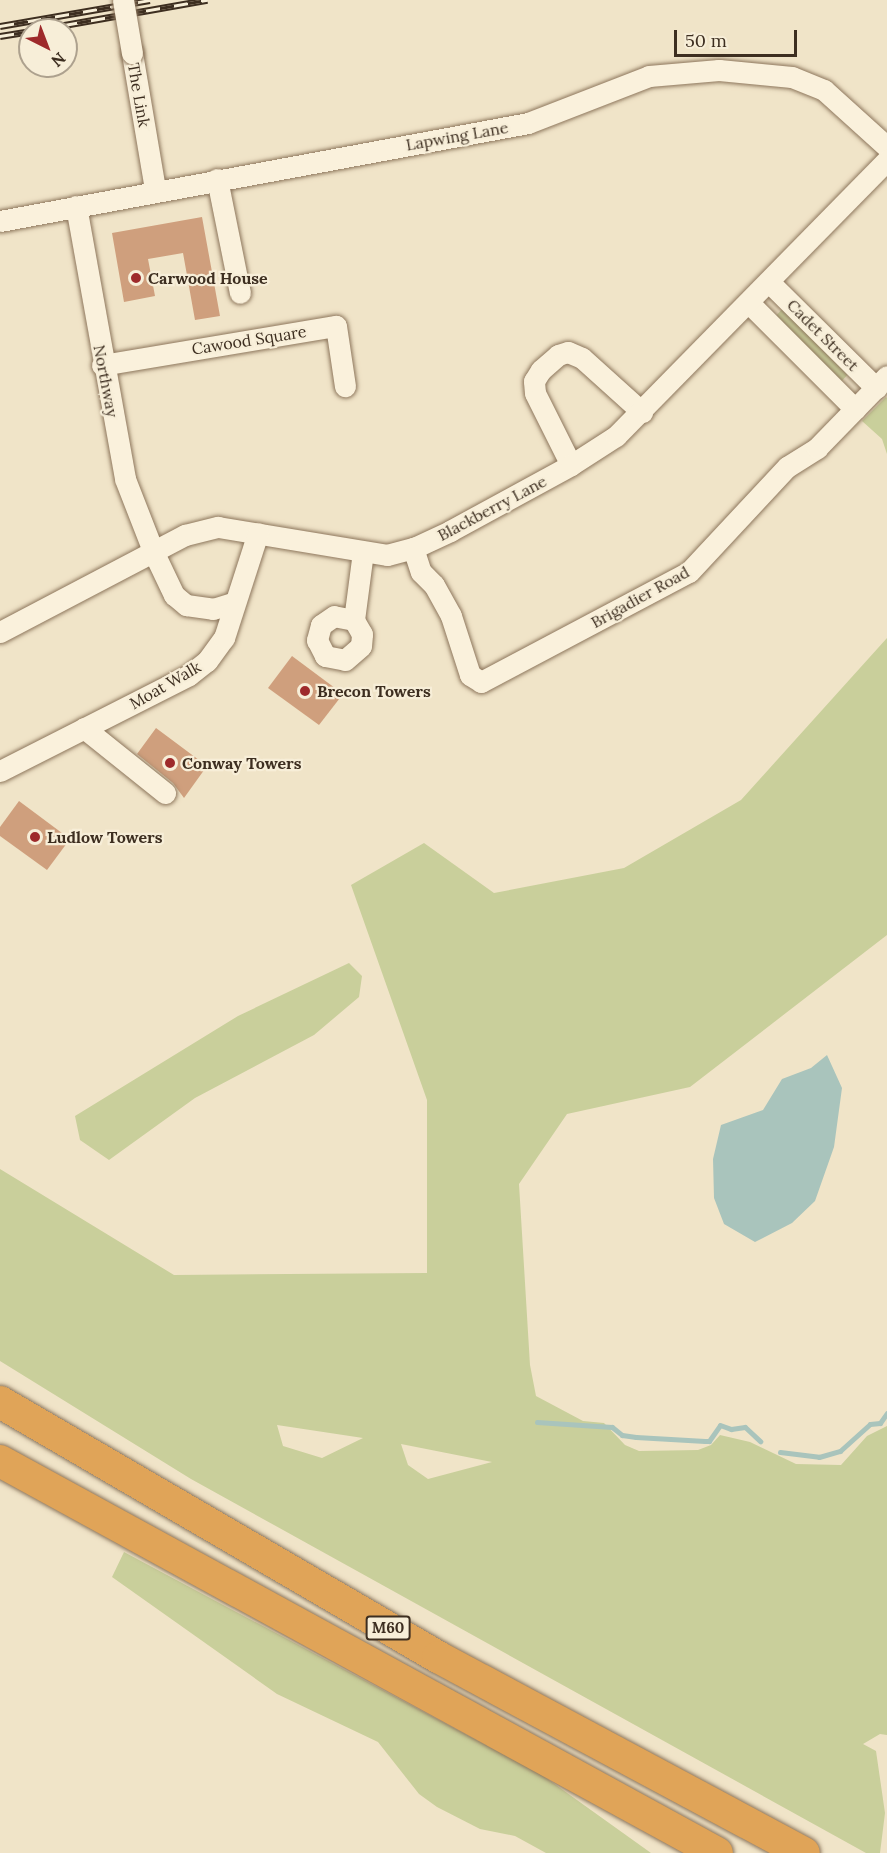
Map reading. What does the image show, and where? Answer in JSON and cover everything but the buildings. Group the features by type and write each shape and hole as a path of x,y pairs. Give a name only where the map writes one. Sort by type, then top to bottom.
{"highway":[{"name":"M60","path":"0,1402 438,1657 793,1847"},
{"name":"M60","path":"0,1461 717,1853"}],"street":[{"name":"The Link","path":"123,0 155,189"},
{"name":"Lapwing Lane","path":"0,221 155,189 528,123 649,76 719,70 792,77 824,90 887,147"},
{"name":"Blackberry Lane","path":"0,632 184,535 218,527 387,555 413,548 571,465 605,445 642,412 887,160"},
{"path":"217,179 240,293"},
{"name":"Northway","path":"76,206 102,365 125,479 153,551 174,595 186,605 213,609 233,603"},
{"name":"Cadet Street","path":"769,282 882,382"},
{"name":"Cadet Street","path":"749,303 855,409"},
{"name":"Cawood Square","path":"102,365 336,326 345,386"},
{"path":"571,465 535,393 534,381 541,370 558,355 568,352 582,358 642,412"},
{"name":"Brigadier Road","path":"413,548 421,572 434,585 451,616 467,669 481,682 689,572 787,467 817,448 882,382"},
{"name":"Moat Walk","path":"0,771 189,675 207,661 224,638 233,603 258,533"},
{"path":"354,620 363,552"},
{"path":"84,728 165,793"}],"green space":[{"path":"784,307 850,372 839,384 773,319"},
{"path":"886,397 887,454 882,439 862,421"},
{"path":"887,638 887,935 690,1087 567,1114 519,1184 530,1365 536,1396 583,1421 604,1423 625,1445 639,1451 698,1450 711,1445 720,1435 750,1442 796,1464 841,1465 867,1436 887,1426 887,1735 880,1734 863,1744 876,1751 885,1813 880,1853 866,1853 191,1479 0,1361 0,1169 174,1275 427,1273 427,1100 351,885 424,843 494,893 624,868 741,800","holes":["277,1425 363,1438 322,1458 283,1446","401,1444 492,1462 428,1479 408,1465"]},
{"path":"349,963 362,976 359,997 314,1035 195,1098 109,1160 80,1140 75,1116 238,1016"},
{"path":"124,1552 542,1775 651,1853 546,1853 515,1836 480,1829 437,1807 419,1794 378,1742 277,1694 112,1577"}],"water":[{"path":"827,1055 842,1088 834,1147 815,1201 792,1223 755,1242 724,1224 714,1198 713,1159 721,1125 763,1110 782,1079 811,1068"}],"waterway":[{"path":"780,1452 819,1457 840,1451 870,1424 880,1423 887,1413"},
{"path":"537,1422 612,1427 622,1435 636,1437 705,1441 709,1441 720,1425 731,1429 745,1427 760,1441"}],"railway":[{"path":"0,26 150,0"},
{"path":"78,23 207,0"},
{"path":"0,36 18,33"}],"place":[{"name":"Carwood House","path":"136,278"},
{"name":"Brecon Towers","path":"305,691"},
{"name":"Conway Towers","path":"170,763"},
{"name":"Ludlow Towers","path":"35,837"}]}
